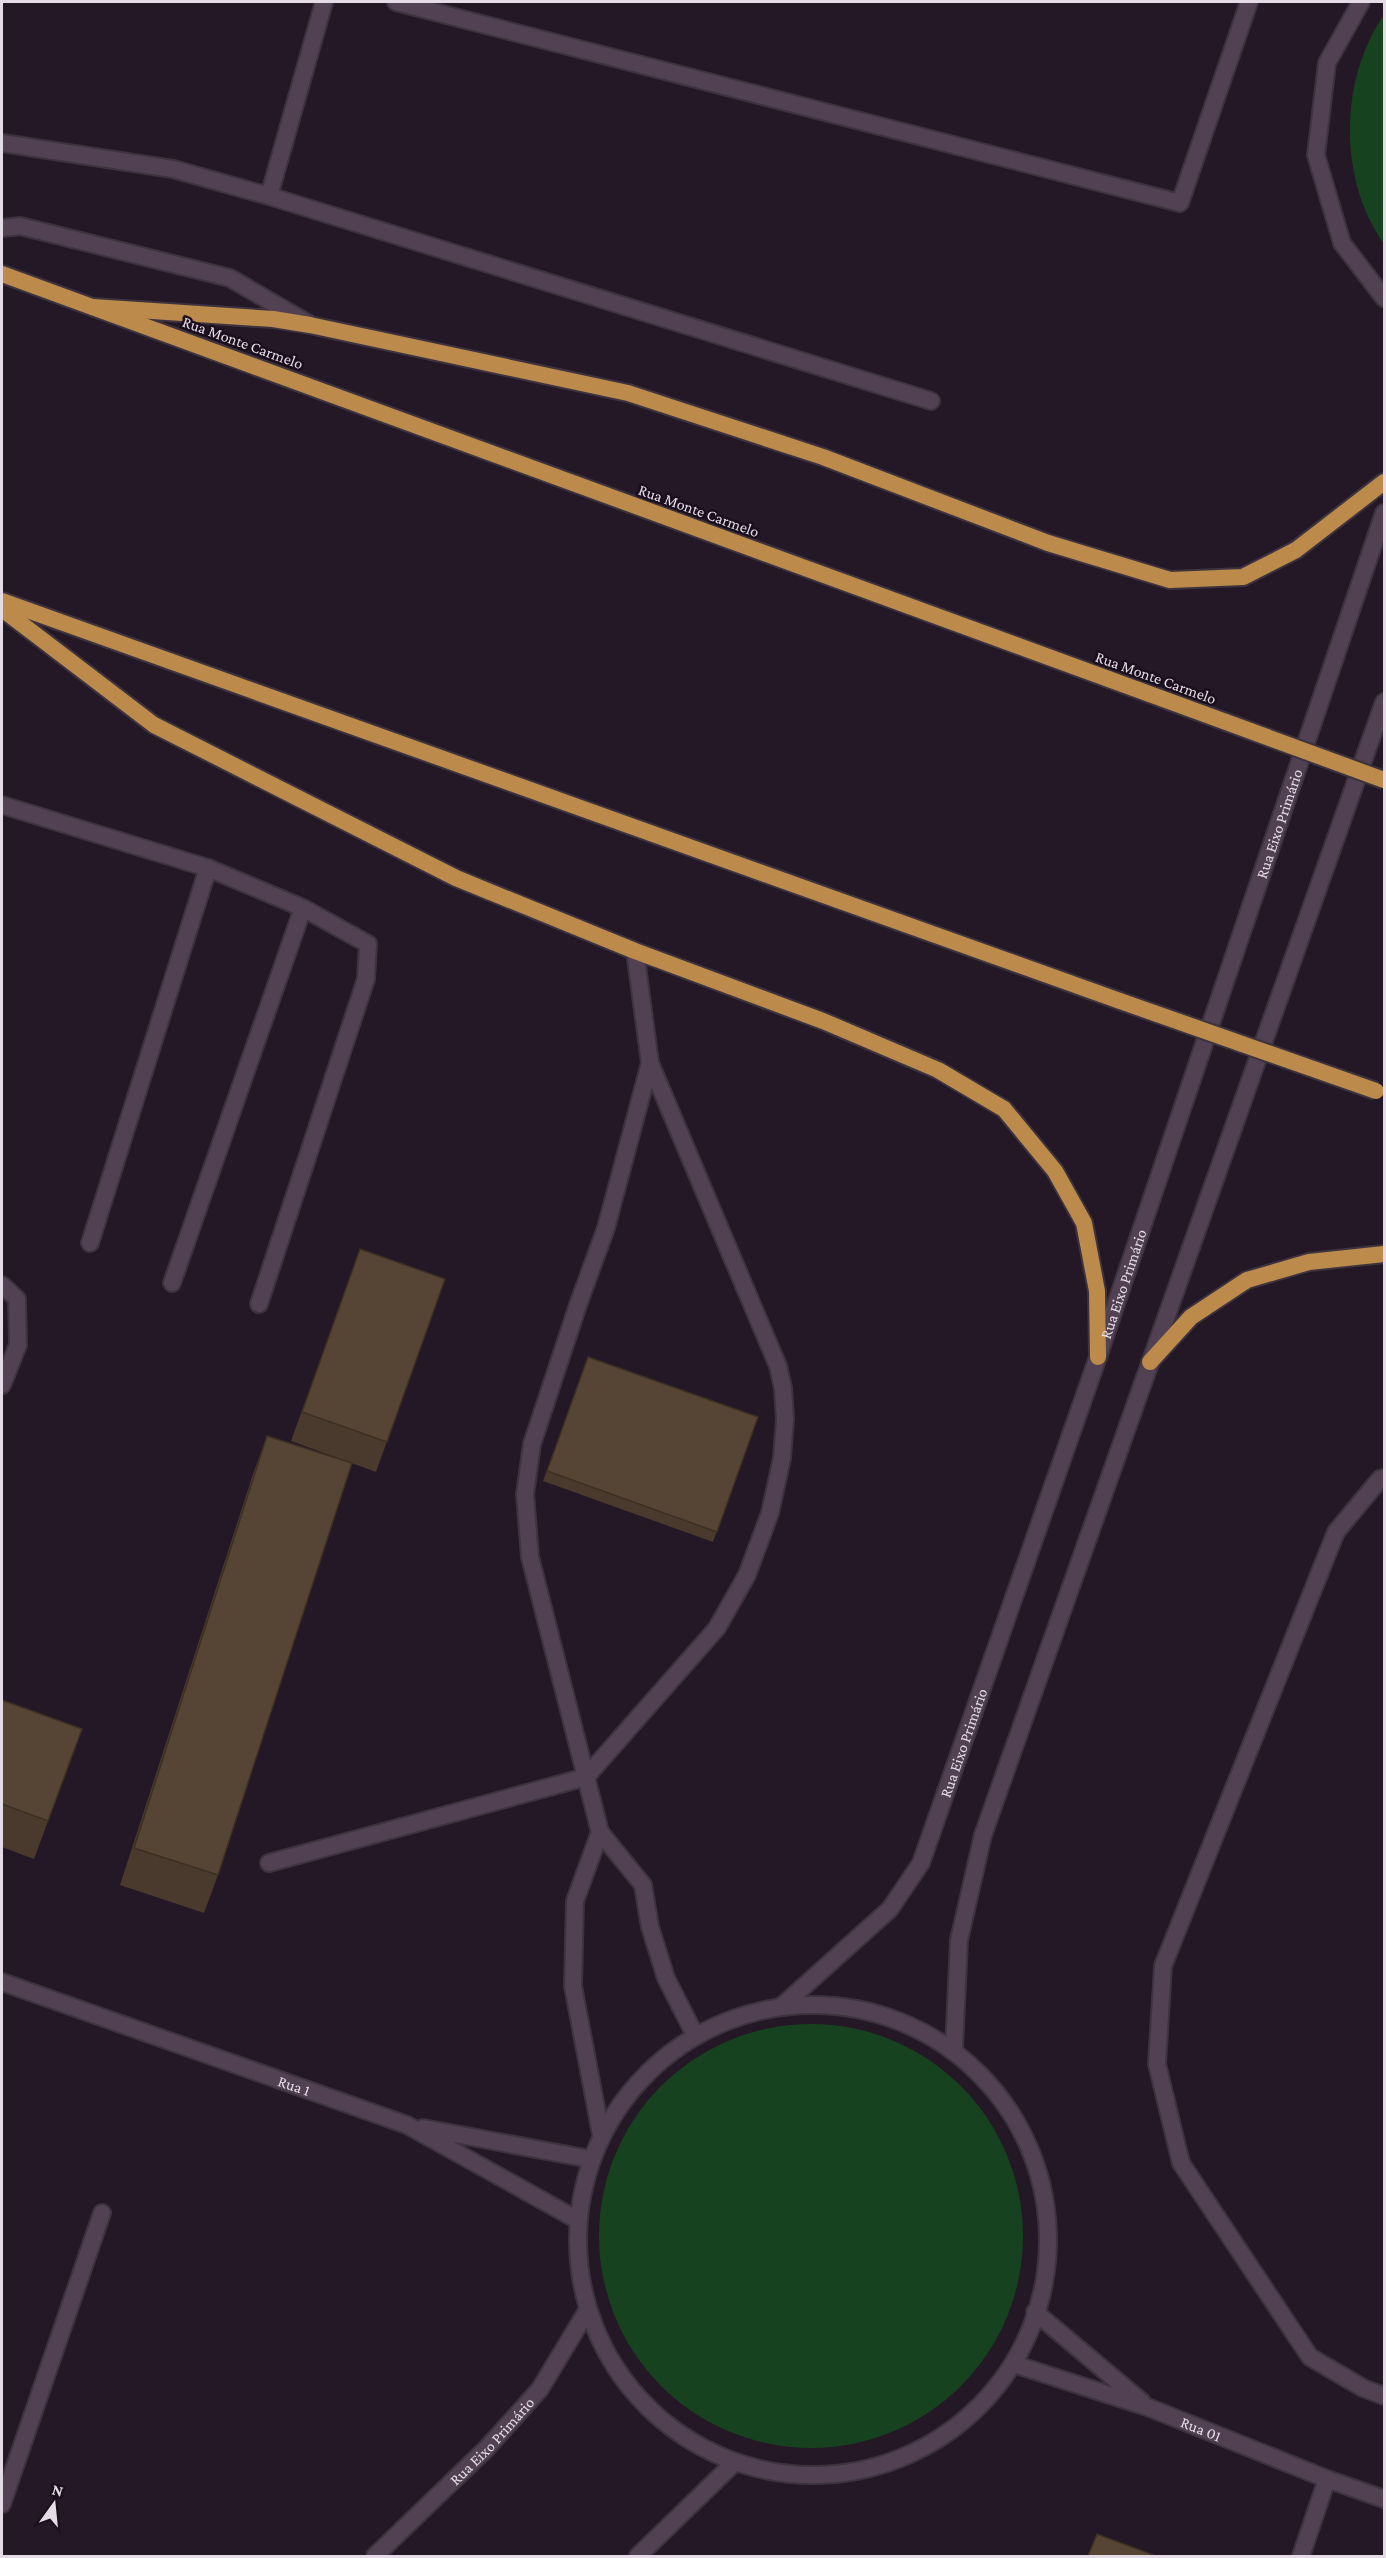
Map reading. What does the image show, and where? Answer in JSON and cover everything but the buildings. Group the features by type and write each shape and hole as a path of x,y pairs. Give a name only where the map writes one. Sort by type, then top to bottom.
{"highway":[{"name":"Rua Monte Carmelo","path":"2,274 1384,780"},
{"path":"93,307 273,320 310,325 628,393 823,457 1048,543 1170,580 1243,577 1296,550 1384,482"},
{"path":"2,602 1380,1092"},
{"path":"2,609 154,725 456,878 634,951 823,1021 928,1065 1004,1109 1055,1171 1084,1222 1097,1290 1098,1357"},
{"path":"1150,1362 1191,1317 1247,1280 1309,1262 1384,1254"}],"street":[{"path":"269,196 324,2"},
{"path":"396,2 1180,203 1249,2"},
{"path":"1361,2 1327,63 1316,155 1342,243 1384,298"},
{"path":"2,143 173,169 269,196 931,401"},
{"path":"2,228 20,226 230,278 310,325"},
{"name":"Rua Eixo Primário","path":"782,2006 890,1909 921,1863 1098,1357 1384,513"},
{"path":"954,2048 959,1940 983,1835 1384,702"},
{"path":"2,805 208,868 303,908 368,944 366,978 260,1304"},
{"path":"90,1243 208,868"},
{"path":"172,1283 303,908"},
{"path":"269,1863 585,1777 717,1628 747,1575 770,1513 783,1449 784,1399 778,1366 650,1064 634,951"},
{"path":"650,1064 606,1228 532,1444 525,1494 530,1557 600,1832 643,1885 650,1927 666,1978 695,2035"},
{"path":"2,1285 17,1299 18,1345 2,1385"},
{"path":"1384,1478 1380,1479 1336,1532 1163,1966 1157,2064 1181,2163 1310,2357 1363,2388 1384,2396"},
{"path":"600,1832 575,1901 573,1986 601,2134"},
{"name":"Rua 1","path":"2,1982 407,2125 573,2218"},
{"path":"782,2006 864,2010 954,2048 991,2085 1029,2143 1048,2209 1047,2278 1017,2365 995,2391 954,2430 904,2458 849,2473 791,2475 735,2462 671,2428 620,2376 587,2311 576,2249 573,2218 590,2159 601,2134 641,2078 695,2035 737,2017 782,2006"},
{"path":"407,2125 590,2159"},
{"path":"2,2504 102,2213"},
{"name":"Rua Eixo Primário","path":"375,2556 487,2448 540,2389 587,2311"},
{"path":"1035,2312 1150,2408"},
{"name":"Rua 01","path":"1017,2365 1150,2408 1327,2479 1384,2499"},
{"path":"638,2556 735,2462"},
{"path":"1301,2556 1327,2479"}],"green space":[{"path":"1384,15 1384,244 1369,218 1358,190 1352,160 1350,130 1352,99 1359,69 1369,41"},
{"path":"811,2024 852,2028 892,2040 929,2059 961,2086 988,2118 1007,2155 1019,2195 1023,2236 1019,2277 1007,2317 988,2354 961,2386 929,2413 892,2432 852,2444 811,2448 770,2444 730,2432 693,2413 661,2386 634,2354 615,2317 603,2277 599,2236 603,2195 615,2155 634,2118 661,2086 693,2059 730,2040 770,2028"}]}
